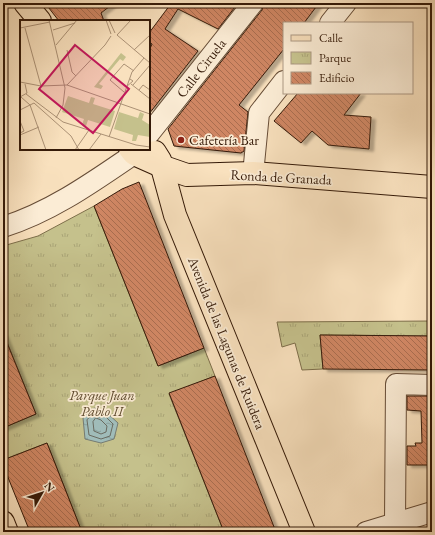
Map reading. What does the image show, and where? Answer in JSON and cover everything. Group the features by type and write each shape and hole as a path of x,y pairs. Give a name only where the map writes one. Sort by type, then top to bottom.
{"main road":[{"path":"11,3 25,20"},
{"path":"25,3 39,20"},
{"name":"Ronda de Granada","path":"145,150 188,164 254,164 432,176"},
{"name":"Ronda de Granada","path":"145,150 187,175 252,173 432,187"},
{"name":"Avenida de las Lagunas de Ruidera","path":"145,150 175,215 304,532"},
{"path":"3,522 7,532"}],"street":[{"name":"Calle Ciruela","path":"150,143 253,3"},
{"path":"331,22 346,3"},
{"path":"254,164 259,113 283,82"},
{"name":"Calle Ciruela","path":"3,227 21,221 79,192 145,150"},
{"path":"395,524 396,384 432,385"},
{"path":"366,532 395,524 431,517"}],"green space":[{"name":"Parque Juan Pablo II","path":"94,206 158,366 204,348 215,376 169,394 224,532 82,532 47,443 3,460 3,428 36,414 3,332 3,246 38,236"},
{"path":"432,321 432,336 320,335 323,369 302,370 295,343 282,347 277,322"}],"water":[{"path":"94,408 106,412 118,423 114,439 101,443 85,439 83,418"}],"building":[{"path":"45,3 114,3 101,13 104,20 58,20"},
{"path":"166,3 238,3 218,29 178,9 165,29 198,51 150,113 150,49 152,44 150,43 150,32 170,5"},
{"path":"264,3 319,3 305,22 283,22 283,50 239,105 248,112 244,151 241,153 174,146 168,129 262,10"},
{"path":"297,94 360,94 344,115 371,117 369,149 328,145 312,131 301,143 274,121"},
{"path":"139,182 204,348 158,366 94,206 122,189"},
{"path":"3,333 36,414 3,428"},
{"path":"320,335 432,336 432,370 323,369"},
{"path":"215,376 276,532 224,532 169,393"},
{"path":"407,396 432,396 432,465 407,465 407,446 416,446 415,443 422,443 421,411 407,410"},
{"path":"47,443 82,532 30,532 3,465 3,460"}],"place":[{"name":"Cafetería Bar","path":"181,140"}]}
